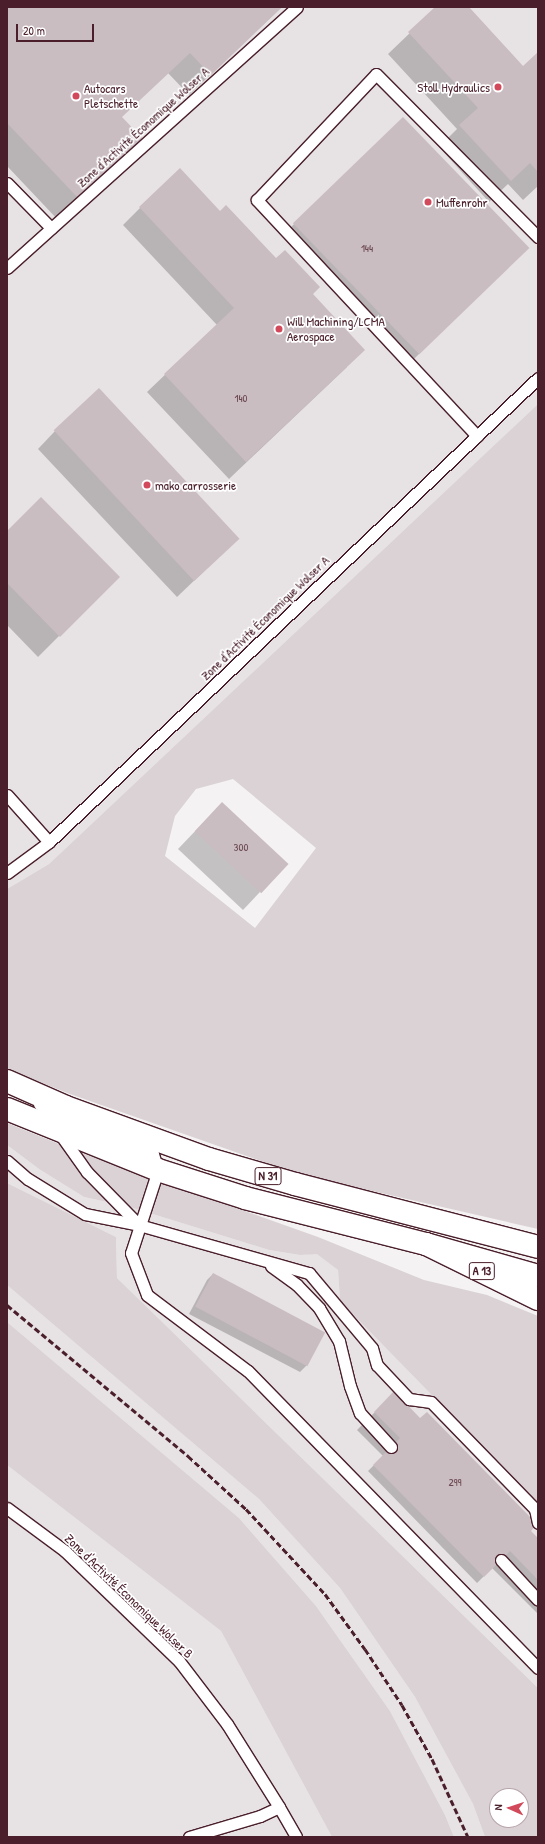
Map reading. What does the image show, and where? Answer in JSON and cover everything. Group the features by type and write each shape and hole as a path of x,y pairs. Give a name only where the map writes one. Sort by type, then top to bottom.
{"main road":[{"name":"N 31","path":"7,1082 66,1107 209,1159 295,1184 538,1246"},
{"name":"N 31","path":"7,1109 58,1131 158,1170 245,1198 426,1244 538,1276"},
{"name":"A 13","path":"426,1244 538,1299"}],"lane":[{"name":"Zone d'Activité Économique Wolser A","path":"7,268 297,7"},
{"path":"477,436 257,200 376,74 538,237"},
{"path":"7,183 51,228"},
{"name":"Zone d'Activité Économique Wolser A","path":"7,873 49,842 538,378"},
{"path":"7,795 49,842"},
{"path":"7,1082 61,1120 153,1154 158,1170 131,1253 147,1295 248,1371 538,1668"},
{"path":"58,1131 87,1172 139,1225"},
{"path":"7,1161 28,1179 85,1214 139,1225 309,1273 372,1348 377,1365 409,1399 431,1402 535,1509 538,1523"},
{"path":"266,1262 297,1285 319,1308 339,1341 350,1386 360,1413 391,1447"},
{"name":"Zone d'Activité Économique Wolser B","path":"7,1508 65,1551 179,1661 227,1724 296,1837"},
{"path":"501,1560 538,1600"},
{"path":"189,1837 260,1816 279,1807"}],"shaded area":[{"path":"7,7 538,7 538,404 49,864 7,889"},
{"path":"538,404 538,1229 298,1174 70,1094 7,1069 7,889 49,864","holes":["233,779 316,848 255,928 165,856 175,816 196,789"]},
{"path":"7,1123 79,1152 318,1237 424,1280 487,1295 538,1316 538,1504 340,1301 338,1270 317,1254 300,1255 269,1250 130,1207 84,1197 39,1169 7,1145"},
{"path":"7,1145 39,1169 84,1197 130,1207 269,1250 300,1255 317,1253 338,1270 340,1301 538,1504 538,1688 117,1278 116,1237 7,1183"},
{"path":"7,1183 116,1237 117,1278 538,1688 538,1837 485,1837 473,1804 415,1697 340,1588 259,1499 7,1285"},
{"path":"7,1285 259,1499 340,1588 415,1697 473,1804 485,1837 454,1837 445,1815 390,1711 316,1606 239,1518 7,1322"},
{"path":"7,1322 239,1518 316,1606 390,1711 445,1815 454,1837 332,1837 221,1631 7,1465"},
{"path":"7,1465 221,1631 332,1837 7,1837"}],"building":[{"name":"Autocars Pletschette","path":"7,7 282,7 211,75 190,53 122,117 144,140 80,200 7,123"},
{"name":"Stoll Hydraulics","path":"435,7 469,7 523,66 538,52 538,172 530,163 511,181 459,125 478,108 408,32"},
{"path":"403,117 529,248 419,354 293,223"},
{"name":"Will Machining/LCMA Aerospace","path":"180,168 220,211 226,205 276,258 285,250 320,287 313,294 365,350 246,462 164,374 234,308 139,207"},
{"name":"mako carrosserie","path":"99,388 239,539 194,581 54,430"},
{"path":"41,497 120,577 60,637 7,583 7,531"},
{"path":"222,802 289,864 261,893 195,831"},
{"path":"213,1273 325,1333 307,1366 195,1307"},
{"path":"394,1391 420,1418 427,1412 537,1524 531,1531 538,1538 538,1580 510,1551 484,1577 373,1465 400,1438 374,1412"}],"railway":[{"path":"7,1305 188,1456 246,1509 325,1594 365,1649 402,1705 432,1759 468,1837"}],"place":[{"name":"Stoll Hydraulics","path":"498,87"},
{"name":"Autocars Pletschette","path":"76,96"},
{"name":"Muffenrohr","path":"428,202"},
{"name":"Will Machining/LCMA Aerospace","path":"279,329"},
{"name":"mako carrosserie","path":"147,485"}]}
